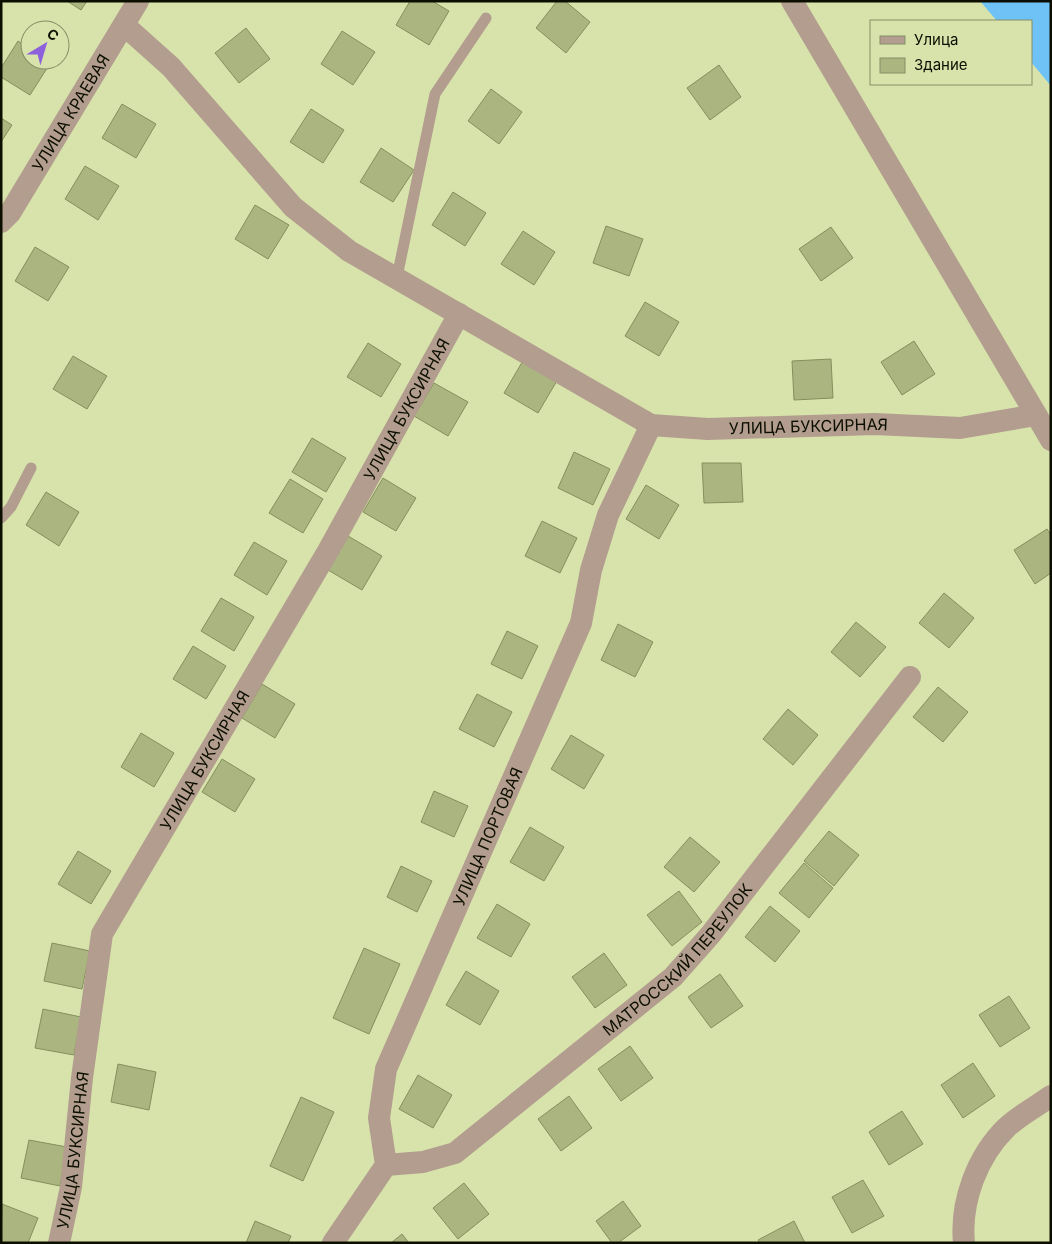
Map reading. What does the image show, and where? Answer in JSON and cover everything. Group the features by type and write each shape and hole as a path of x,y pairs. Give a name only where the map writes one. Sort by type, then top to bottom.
{"street":[{"name":"УЛИЦА КРАЕВАЯ","path":"1,222 10,213 138,1"},
{"path":"792,1 1051,440"},
{"name":"УЛИЦА БУКСИРНАЯ","path":"124,25 171,67 293,207 349,251 651,425 708,430 875,424 960,428 1036,415"},
{"name":"УЛИЦА БУКСИРНАЯ","path":"59,1243 70,1187 82,1078 102,934 328,552 459,314"},
{"name":"УЛИЦА ПОРТОВАЯ","path":"386,1165 379,1118 386,1069 581,623 591,570 608,515 651,425"},
{"name":"МАТРОССКИЙ ПЕРЕУЛОК","path":"386,1165 423,1162 455,1153 673,977 711,934 910,677"},
{"path":"957,1239 968,1193 988,1150 1007,1127 1051,1096"},
{"path":"333,1243 386,1165"}],"lane":[{"path":"397,277 435,94 486,18"},
{"path":"1,518 11,507 31,468"}],"water":[{"path":"980,1 1051,1 1051,86 1032,63 1032,20 996,20"}],"building":[{"path":"67,1 87,1 81,10"},
{"path":"410,1 432,1 449,11 429,45 396,25"},
{"path":"557,1 565,1 590,22 566,53 536,28"},
{"path":"246,28 270,59 239,83 215,53"},
{"path":"342,31 375,52 353,85 321,64"},
{"path":"18,41 20,42 20,70 46,70 30,95 1,77 1,68"},
{"path":"719,65 741,97 710,120 687,88"},
{"path":"491,89 522,112 499,144 468,121"},
{"path":"122,104 156,124 136,158 102,138"},
{"path":"311,109 344,130 323,163 290,142"},
{"path":"1,118 12,125 1,142"},
{"path":"381,148 414,170 393,202 360,182"},
{"path":"85,166 119,186 98,220 65,199"},
{"path":"453,192 486,213 465,246 432,225"},
{"path":"255,205 289,225 268,259 235,239"},
{"path":"606,226 643,239 629,276 593,263"},
{"path":"831,227 853,258 821,281 799,249"},
{"path":"523,231 555,252 534,285 501,264"},
{"path":"35,247 69,267 48,301 15,281"},
{"path":"645,302 679,322 659,356 625,336"},
{"path":"914,341 935,374 902,395 881,362"},
{"path":"368,343 401,364 381,397 347,377"},
{"path":"73,356 107,376 87,409 53,389"},
{"path":"524,359 558,379 538,413 504,393"},
{"path":"831,359 833,398 794,400 792,361"},
{"path":"434,383 468,402 448,436 414,416"},
{"path":"312,438 346,458 326,492 292,472"},
{"path":"574,452 610,469 593,505 558,488"},
{"path":"702,463 741,463 743,502 704,503"},
{"path":"383,478 416,498 396,531 363,512"},
{"path":"290,479 323,499 303,533 269,513"},
{"path":"646,485 679,505 659,539 626,519"},
{"path":"46,492 79,512 59,546 26,525"},
{"path":"542,521 577,538 560,573 525,556"},
{"path":"1047,529 1051,535 1051,573 1035,584 1014,550"},
{"path":"348,536 382,556 362,590 328,570"},
{"path":"254,542 287,561 267,595 234,575"},
{"path":"944,593 974,618 949,648 919,623"},
{"path":"221,598 254,617 234,651 201,631"},
{"path":"856,622 886,647 860,677 831,652"},
{"path":"618,624 653,642 635,677 601,660"},
{"path":"507,631 538,646 522,679 491,664"},
{"path":"193,646 226,666 206,699 173,679"},
{"path":"262,684 295,704 275,738 242,718"},
{"path":"938,687 968,712 943,742 913,717"},
{"path":"477,694 512,712 494,747 459,729"},
{"path":"788,709 818,735 793,765 763,739"},
{"path":"141,733 174,753 154,787 121,767"},
{"path":"571,735 604,755 584,789 551,769"},
{"path":"222,759 255,779 235,812 202,792"},
{"path":"434,791 468,806 454,837 421,822"},
{"path":"530,827 564,847 544,881 510,862"},
{"path":"829,831 859,855 834,886 804,861"},
{"path":"690,837 720,862 694,892 664,867"},
{"path":"78,851 111,871 91,904 58,884"},
{"path":"804,863 833,888 809,918 779,893"},
{"path":"401,866 432,881 417,912 387,897"},
{"path":"679,891 702,922 672,946 647,915"},
{"path":"497,904 530,924 511,957 477,938"},
{"path":"770,906 800,931 775,962 745,937"},
{"path":"52,943 90,951 82,989 44,981"},
{"path":"364,948 400,964 369,1034 333,1018"},
{"path":"604,953 627,985 595,1008 572,977"},
{"path":"466,971 499,991 480,1025 446,1005"},
{"path":"720,974 743,1006 711,1028 688,997"},
{"path":"1009,996 1030,1028 1000,1047 979,1015"},
{"path":"43,1009 81,1017 74,1055 35,1048"},
{"path":"630,1046 653,1078 621,1101 598,1069"},
{"path":"973,1063 995,1096 963,1118 941,1085"},
{"path":"118,1064 156,1072 149,1110 111,1102"},
{"path":"418,1075 452,1095 433,1128 399,1109"},
{"path":"569,1096 592,1128 561,1151 538,1119"},
{"path":"301,1097 334,1112 303,1181 270,1166"},
{"path":"902,1111 923,1144 889,1165 869,1132"},
{"path":"29,1140 67,1147 60,1186 21,1178"},
{"path":"863,1180 884,1216 852,1233 832,1197"},
{"path":"464,1183 489,1214 458,1239 433,1208"},
{"path":"623,1201 641,1226 618,1243 612,1243 596,1221"},
{"path":"2,1204 38,1218 28,1243 1,1243"},
{"path":"255,1221 291,1236 288,1243 246,1243"},
{"path":"794,1221 805,1243 760,1243 758,1240"},
{"path":"402,1234 409,1243 391,1243"}]}
